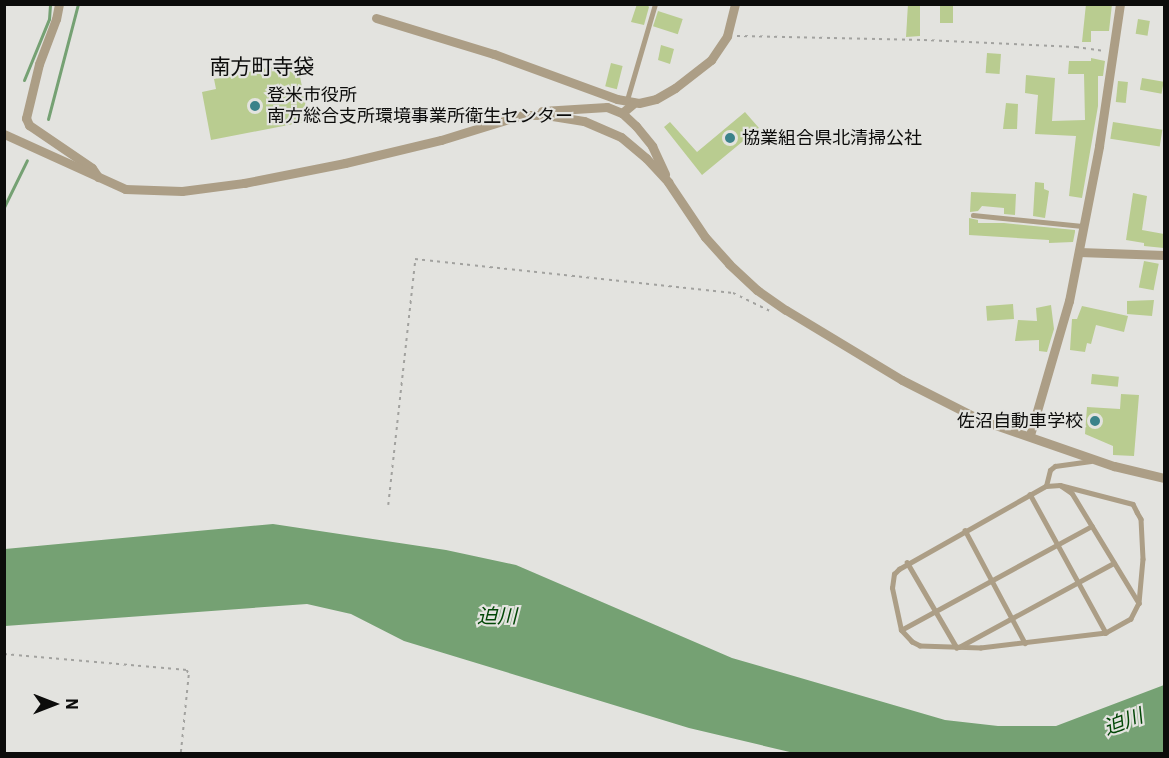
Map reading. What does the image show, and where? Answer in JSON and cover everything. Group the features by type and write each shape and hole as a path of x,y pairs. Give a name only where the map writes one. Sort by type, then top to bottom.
{"street":[{"path":"58,4 56,19 39,64 26,118 29,125 92,168 100,179"},
{"path":"376,18 494,54 630,102 656,99 675,88 711,60 727,36 735,4"},
{"path":"1030,435 1069,301 1084,226 1120,4"},
{"path":"622,113 630,102"},
{"path":"4,134 125,189 141,191 202,189 345,163 441,140 522,115 550,110 607,107 622,113 636,126 652,146 668,182"},
{"path":"522,115 564,117 602,128 621,137 646,158 668,182 705,237 757,290 902,380 981,420 1132,472 1164,478"},
{"path":"1079,252 1164,255"}],"lane":[{"path":"630,102 655,4"},
{"path":"973,215 1084,226"},
{"path":"1046,486 1050,470 1055,466 1097,460"},
{"path":"1060,485 1072,493 1139,603"},
{"path":"1060,485 1133,504 1141,519 1143,559 1139,603 1131,619 1106,633 1025,643 957,648 920,646 912,642 901,630 892,582 894,574 908,562 1046,486 1060,485"},
{"path":"1030,494 1106,633"},
{"path":"901,630 1092,526"},
{"path":"965,530 1025,643"},
{"path":"908,562 957,648"},
{"path":"957,648 1114,562"}],"path":[{"path":"727,36 1076,47 1113,52"},
{"path":"388,505 416,259 733,293 774,314"},
{"path":"4,654 187,670 189,675 181,753"}],"water":[{"name":"迫川","path":"273,524 446,550 516,565 732,658 945,720 998,726 1056,726 1164,685 1164,753 794,753 689,728 404,641 351,614 307,604 5,626 5,549"}],"building":[{"path":"637,4 647,4 649,7 644,25 631,22"},
{"path":"908,4 920,4 920,36 906,37"},
{"path":"940,4 953,4 953,23 940,23"},
{"path":"1086,4 1112,4 1109,31 1091,31 1091,42 1082,42"},
{"path":"658,11 683,19 678,34 653,26"},
{"path":"1138,19 1150,21 1148,36 1136,34"},
{"path":"661,45 674,49 670,64 658,60"},
{"path":"987,53 1001,54 1000,74 986,73"},
{"path":"1091,58 1105,61 1103,76 1098,76 1098,106 1082,198 1069,196 1076,136 1035,134 1038,95 1025,93 1026,75 1055,78 1052,121 1085,120 1084,74 1068,74 1069,61 1091,61"},
{"name":"登米市役所 南方総合支所環境事業所衛生センター","path":"297,62 309,121 211,140 202,92 216,89 214,79"},
{"path":"611,63 623,66 617,89 605,86"},
{"path":"1142,78 1164,82 1162,94 1140,90"},
{"path":"1118,81 1128,82 1126,103 1116,102"},
{"path":"1006,103 1018,104 1017,129 1003,129"},
{"name":"協業組合県北清掃公社","path":"745,112 759,128 702,175 664,127 670,122 697,152"},
{"path":"1113,122 1162,130 1160,147 1110,139"},
{"path":"1035,182 1044,183 1044,189 1049,191 1045,218 1033,216"},
{"path":"971,192 1016,194 1015,215 1004,214 1004,208 982,206 978,211 970,212"},
{"path":"1133,193 1147,196 1142,230 1164,234 1164,248 1144,246 1144,243 1126,240"},
{"path":"969,218 978,220 978,223 1004,223 1075,230 1075,232 1073,242 1049,243 1049,240 969,235"},
{"path":"1144,261 1159,264 1154,290 1139,288"},
{"path":"1154,300 1152,316 1127,314 1127,301"},
{"path":"1013,304 1014,319 987,321 986,306"},
{"path":"1051,305 1054,329 1047,352 1039,351 1039,340 1015,341 1018,320 1037,321 1036,308"},
{"path":"1082,306 1128,316 1124,332 1096,325 1091,344 1087,343 1085,352 1070,350 1072,319 1077,319"},
{"path":"1092,374 1119,377 1118,387 1091,384"},
{"path":"1121,394 1139,395 1134,456 1113,455 1113,446 1085,434 1087,407 1120,409"}],"waterway":[{"path":"24,80 49,19 50,4"},
{"path":"48,119 78,4"},
{"path":"4,207 27,160"}],"place":[{"name":"登米市役所 南方総合支所環境事業所衛生センター","path":"255,106"},
{"name":"協業組合県北清掃公社","path":"730,138"},
{"name":"佐沼自動車学校","path":"1095,421"}],"district":[{"name":"南方町寺袋","path":"262,66"}]}
